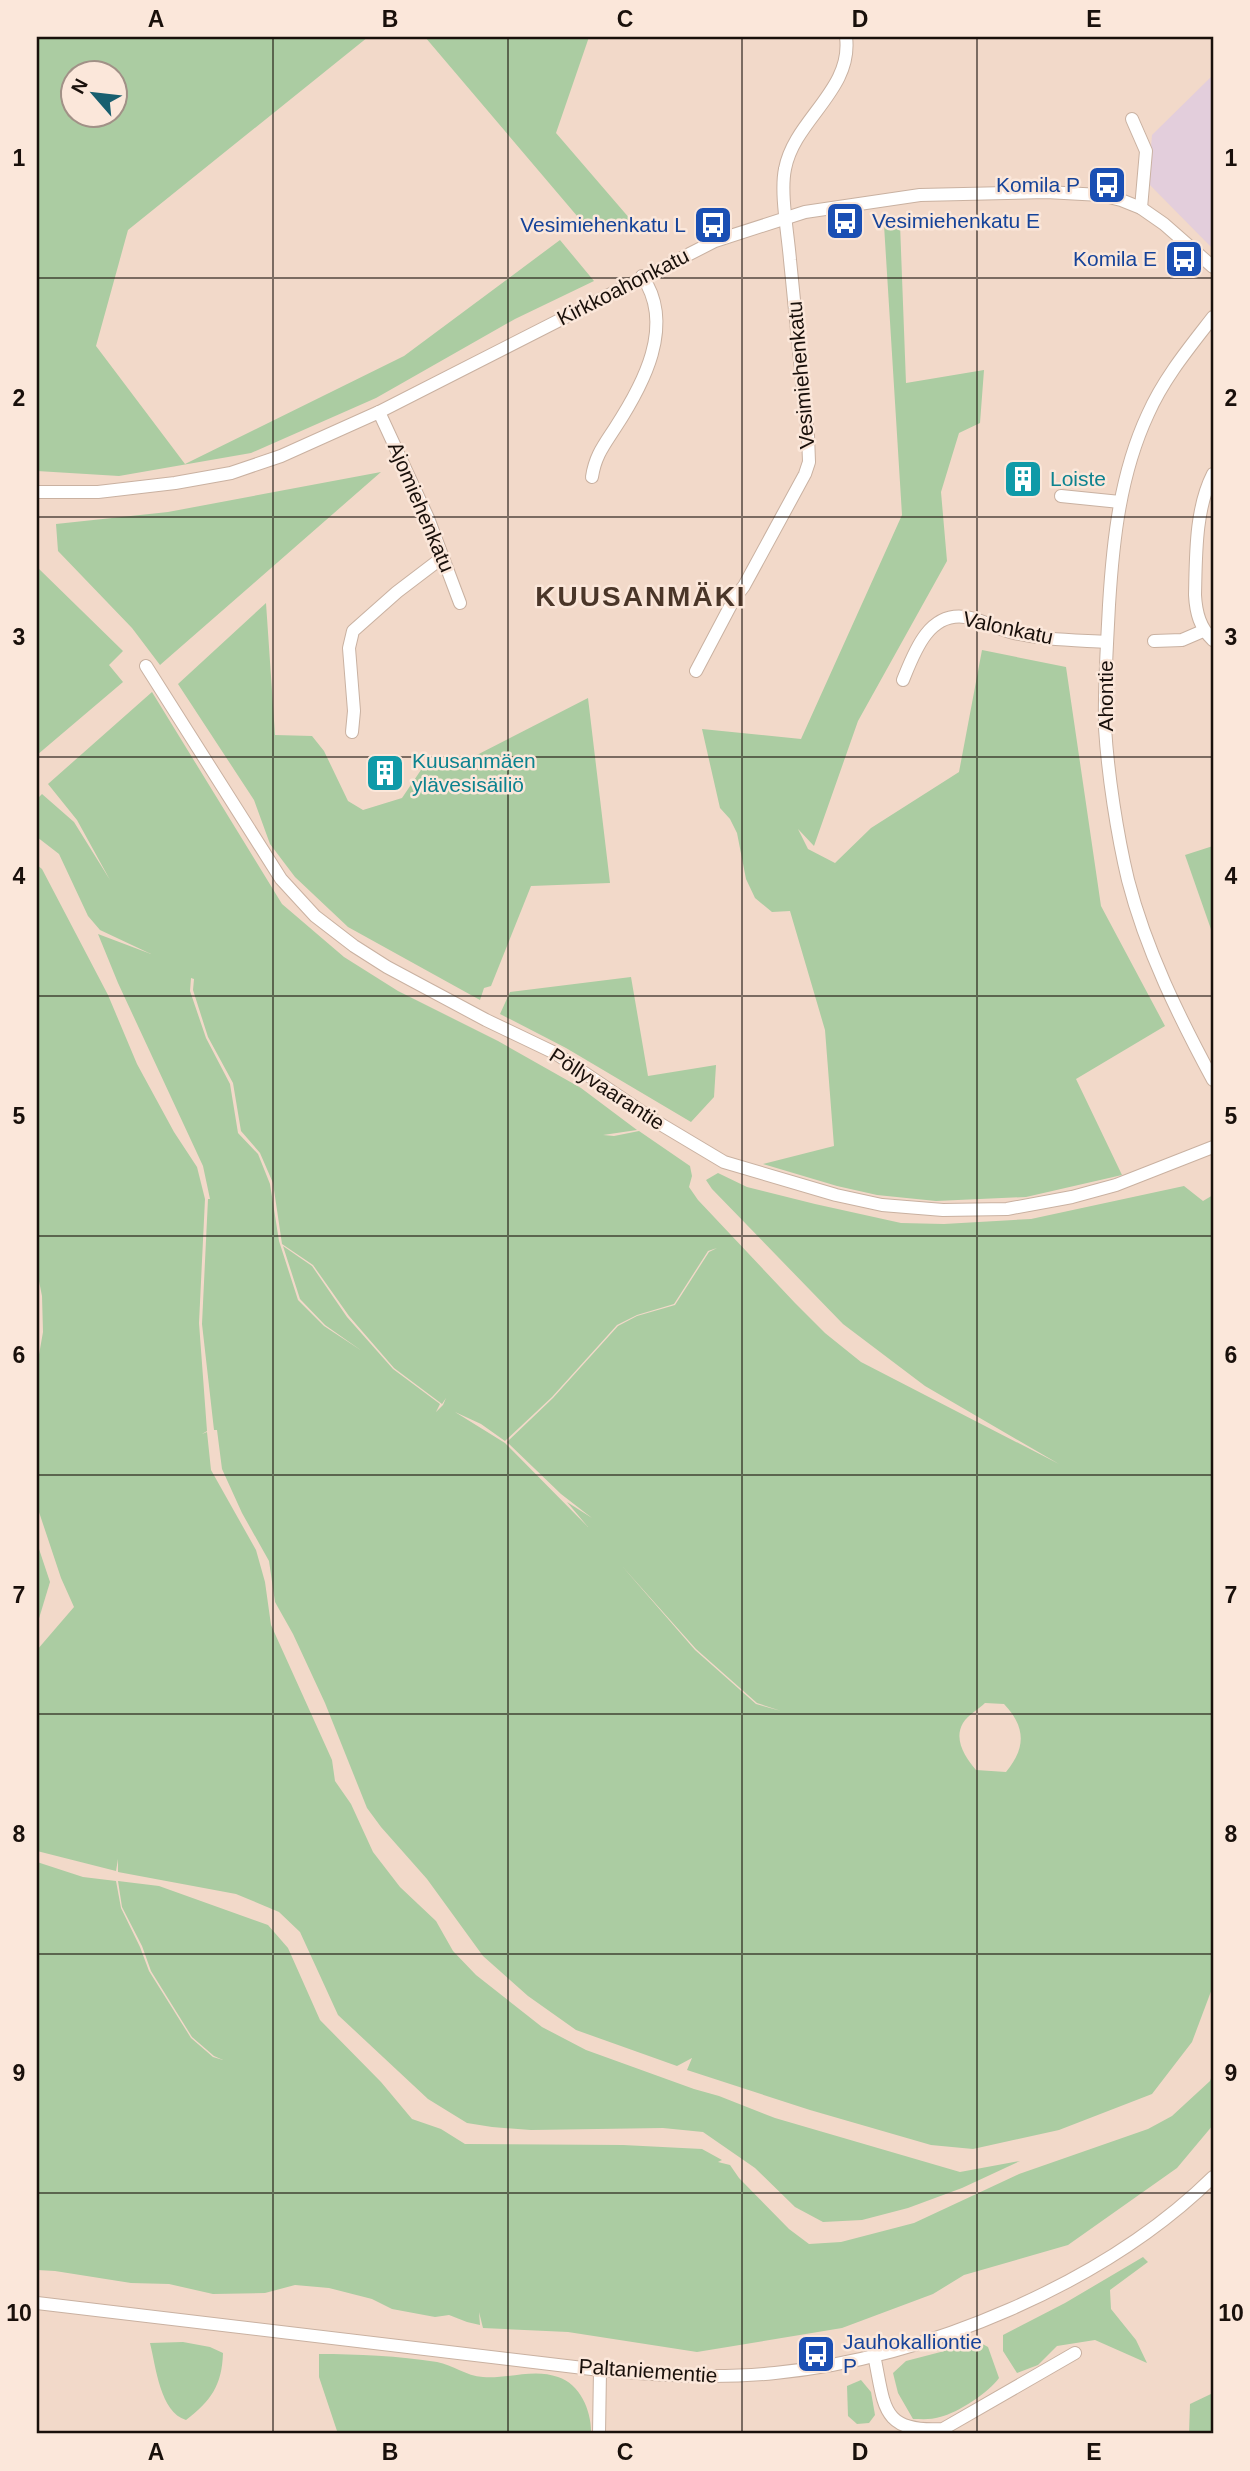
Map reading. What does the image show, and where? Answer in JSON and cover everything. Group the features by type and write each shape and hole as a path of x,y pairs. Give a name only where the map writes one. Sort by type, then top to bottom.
{"street":[{"name":"Vesimiehenkatu","path":"696,671 734,599 775,531 805,474 808,462 808,435 786,218 784,172 793,142 839,76 846,59 846,37"},
{"path":"1132,119 1146,151 1141,208"},
{"name":"Kirkkoahonkatu","path":"37,492 54,494 131,489 231,472 320,441 715,240 786,218 852,203 920,194 1046,192 1101,195 1141,208 1164,224 1213,267"},
{"path":"592,477 595,457 631,403 652,358 656,315 650,287 642,276"},
{"name":"Ahontie","path":"1213,317 1172,370 1149,411 1131,458 1111,563 1107,642 1107,742 1128,880 1166,986 1184,1027 1213,1080"},
{"name":"Ajomiehenkatu","path":"379,412 428,517 460,603"},
{"path":"1154,641 1208,636 1195,606 1203,502 1213,474"},
{"path":"1061,496 1121,502"},
{"path":"352,732 354,711 349,648 353,631 443,556"},
{"name":"Valonkatu","path":"902,680 918,642 943,619 953,617 975,619 1010,632 1043,638 1107,642"},
{"name":"Pöllyvaarantie","path":"146,666 281,879 315,916 387,967 555,1053 657,1122 724,1162 836,1195 883,1205 943,1210 1007,1209 1072,1197 1116,1185 1213,1147"},
{"name":"Paltaniementie","path":"37,2304 663,2376 725,2376 801,2369 874,2355 964,2327 1038,2295 1079,2275 1152,2231 1211,2185"},
{"path":"874,2355 889,2416 900,2425 918,2431 943,2432 1075,2353"},
{"path":"599,2434 600,2370"}],"shaded area":[{"path":"1213,75 1213,249 1148,183 1152,135"}],"green space":[{"path":"37,37 368,37 128,230 96,346 185,464 404,356 560,240 594,281 515,319 376,398 251,453 119,476 37,471"},
{"path":"425,37 589,37 556,133 643,234 583,223"},
{"path":"900,224 906,383 984,370 980,423 959,433 941,492 947,561 858,721 814,846 798,829 808,849 835,863 871,828 959,772 982,650 1066,667 1101,906 1165,1026 1076,1079 1122,1175 1026,1197 936,1201 877,1195 763,1164 834,1146 825,1030 790,911 772,912 755,898 746,879 737,833 720,808 702,729 801,739 902,515 884,225"},
{"path":"381,472 160,665 132,628 58,551 56,524 168,512"},
{"path":"37,567 123,651 109,665 123,682 37,755"},
{"path":"266,603 275,735 312,736 324,751 348,801 363,810 402,798 427,761 469,759 588,698 610,883 531,886 491,986 484,988 480,1000 348,927 295,877 270,844 254,800 178,684"},
{"path":"152,692 282,904 344,957 398,991 498,1041 581,1088 637,1130 603,1135 614,1136 639,1131 690,1166 692,1176 689,1187 698,1200 825,1333 861,1362 1059,1464 925,1386 843,1324 706,1180 718,1173 747,1187 901,1223 944,1224 1031,1219 1184,1186 1203,1201 1213,1195 1213,1986 1192,2042 1152,2094 1059,2130 973,2149 931,2145 687,2070 692,2058 677,2066 576,2030 528,1996 483,1956 427,1879 367,1808 325,1703 275,1602 269,1561 242,1513 222,1469 217,1430 214,1430 202,1324 210,1199 203,1166 98,934 151,954 100,930 88,916 59,854 37,837 37,799 42,794 74,822 110,880 77,820 48,784","holes":["191,978 194,979 193,990 208,1037 233,1083 241,1131 260,1153 273,1183 282,1244 313,1265 349,1316 394,1368 442,1404 446,1398 443,1405 436,1412 440,1404 393,1369 347,1317 312,1266 283,1246 300,1299 325,1325 362,1351 324,1326 298,1300 279,1241 270,1184 258,1154 238,1133 230,1084 206,1038 190,991","717,1248 709,1252 675,1305 637,1316 618,1326 553,1398 507,1442 561,1494 592,1518 567,1502 588,1527 505,1443 455,1412 481,1424 505,1441 552,1397 617,1325 637,1315 674,1304 708,1251","622,1566 696,1649 757,1703 781,1711 756,1704 695,1650","985,1703 1004,1704 1011,1713 1020,1729 1021,1738 1017,1754 1006,1772 976,1770 968,1760 959,1736 968,1717"]},
{"path":"1213,846 1213,935 1185,855"},
{"path":"37,865 42,869 108,995 137,1064 174,1132 197,1167 205,1199 199,1323 207,1431 202,1434 207,1432 211,1470 256,1550 265,1582 271,1625 332,1760 335,1781 351,1804 373,1852 400,1887 436,1921 453,1951 476,1975 542,2027 586,2050 775,2118 960,2172 1020,2161 962,2188 908,2208 862,2220 823,2222 795,2207 755,2168 703,2132 663,2128 531,2130 467,2123 428,2099 338,2015 300,1932 279,1912 236,1894 118,1872 118,1859 116,1871 37,1851 37,1650 74,1607 61,1578 37,1506 37,1366 43,1332 42,1296 37,1271"},
{"path":"631,977 648,1076 716,1065 714,1097 691,1122 566,1048 500,1014 510,992"},
{"path":"37,1543 50,1582 37,1625"},
{"path":"37,1862 83,1877 116,1881 121,1908 149,1971 191,2038 213,2057 223,2060 214,2056 192,2037 151,1971 142,1946 122,1907 118,1881 159,1886 268,1925 288,1948 320,2020 381,2082 412,2119 441,2129 465,2144 623,2145 702,2149 722,2160 718,2162 730,2165 739,2178 789,2229 809,2244 841,2242 914,2223 1019,2174 1148,2129 1172,2116 1210,2081 1213,2073 1213,2125 1177,2168 1068,2245 964,2275 933,2294 842,2328 697,2352 568,2332 483,2328 479,2312 480,2325 449,2315 435,2317 392,2309 372,2299 329,2288 295,2285 265,2293 213,2294 169,2284 131,2283 37,2270"},
{"path":"1143,2257 1148,2262 1110,2290 1111,2309 1136,2340 1147,2363 1095,2340 1057,2346 1038,2365 1017,2373 1003,2351 1003,2335 1065,2303"},
{"path":"183,2342 210,2347 223,2353 214,2391 186,2420 170,2408 160,2388 150,2343"},
{"path":"979,2342 988,2347 999,2378 994,2384 947,2415 933,2419 913,2419 898,2393 893,2373 906,2361"},
{"path":"319,2354 423,2360 443,2363 483,2377 549,2374 573,2386 584,2400 590,2417 591,2434 338,2434 319,2377"},
{"path":"861,2380 871,2392 875,2415 869,2423 857,2424 848,2416 847,2386"},
{"path":"1213,2393 1213,2434 1189,2434 1190,2404"}],"place":[{"name":"Komila P","path":"1107,185"},
{"name":"Vesimiehenkatu E","path":"845,221"},
{"name":"Vesimiehenkatu L","path":"713,225"},
{"name":"Komila E","path":"1184,259"},
{"name":"Loiste","path":"1023,479"},
{"name":"Kuusanmäen ylävesisäiliö","path":"385,773"},
{"name":"Jauhokalliontie P","path":"816,2354"}],"district":[{"name":"KUUSANMÄKI","path":"641,596"}]}
